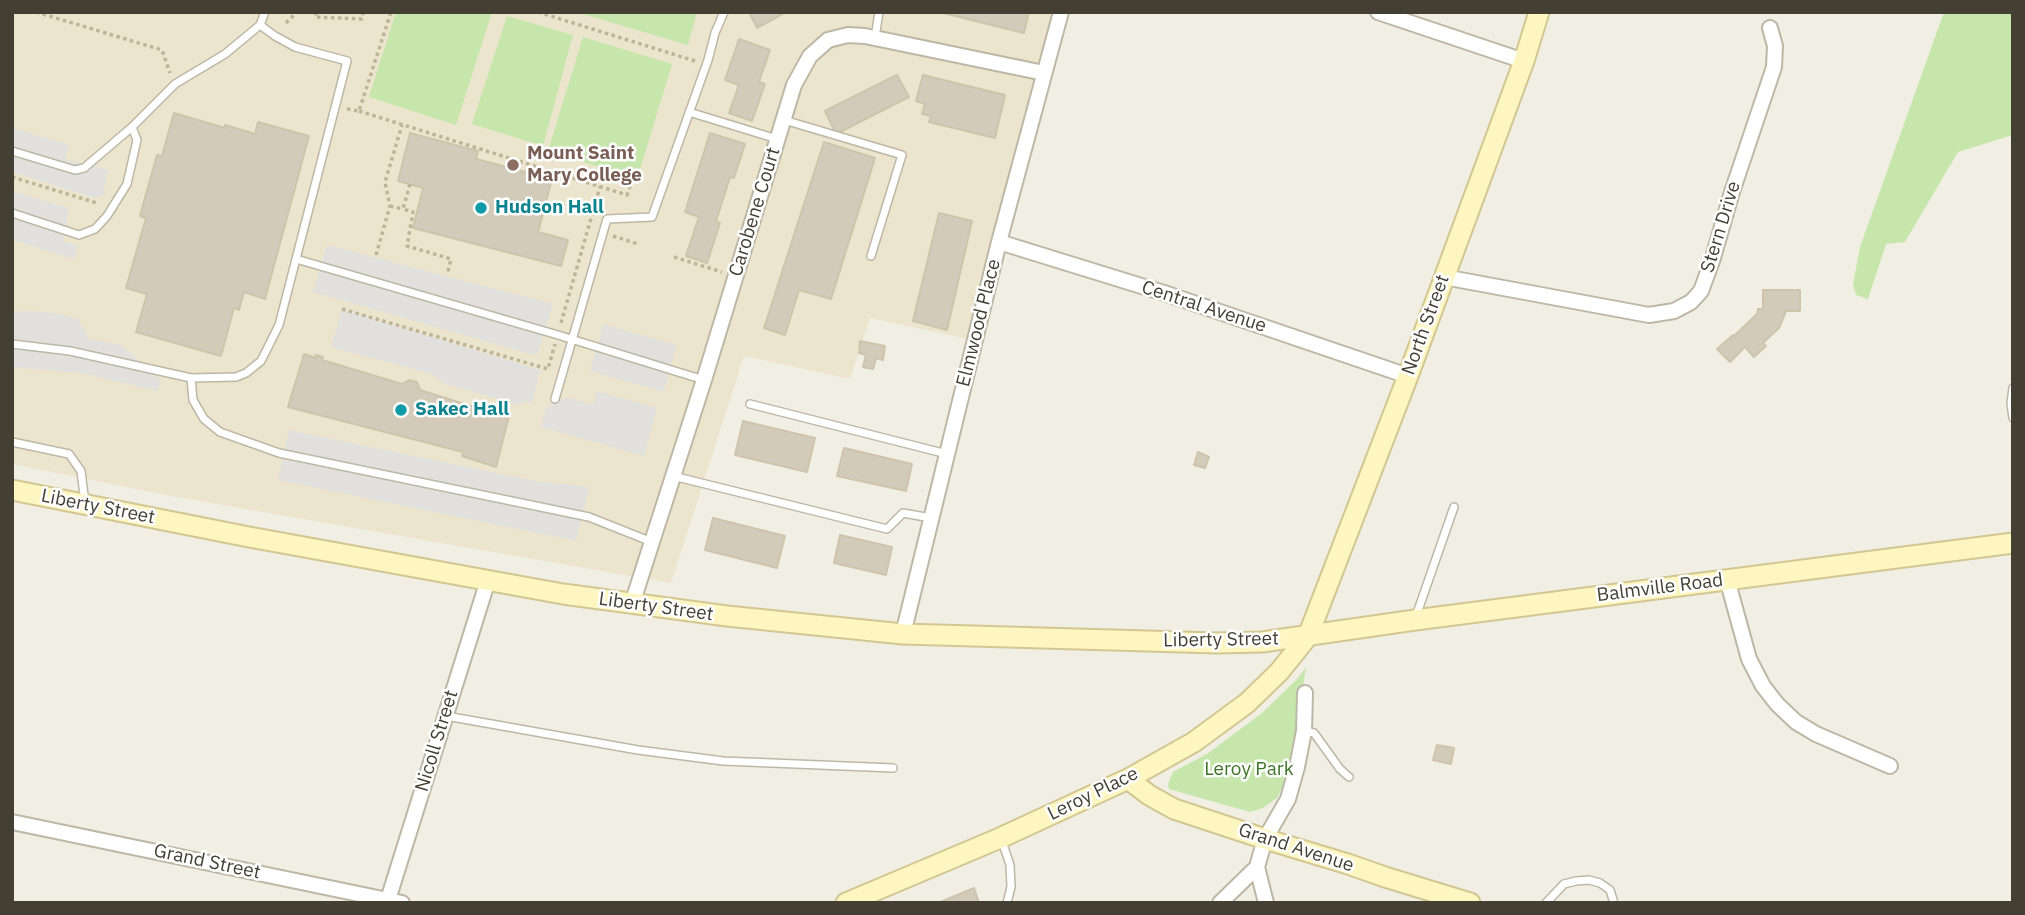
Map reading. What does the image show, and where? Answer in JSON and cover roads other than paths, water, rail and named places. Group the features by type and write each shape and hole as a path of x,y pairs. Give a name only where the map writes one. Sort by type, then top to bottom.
{"street":[{"name":"Elmwood Place","path":"903,635 999,242 1061,12"},
{"path":"1378,12 1524,61"},
{"name":"North Street","path":"1308,636 1408,376 1524,61 1539,12"},
{"name":"Stern Drive","path":"1444,277 1649,315 1674,311 1691,302 1701,291 1712,261 1774,66 1775,46 1770,28"},
{"name":"Carobene Court","path":"632,604 794,85 810,56 828,40 848,35 865,36 1044,73"},
{"name":"Central Avenue","path":"999,242 1164,293 1408,376"},
{"name":"Liberty Street","path":"12,490 488,580 727,617 903,635 1216,643 1262,642 1308,636"},
{"name":"Balmville Road","path":"1308,636 2013,543"},
{"path":"1727,579 1749,659 1763,686 1777,704 1796,722 1816,734 1890,766"},
{"name":"Nicoll Street","path":"392,902 445,715 488,580"},
{"name":"Leroy Place","path":"846,903 1000,838 1128,779 1194,742 1247,703 1279,672 1308,636"},
{"path":"1220,903 1257,867 1265,839 1288,799 1304,731 1304,693"},
{"name":"Grand Avenue","path":"1128,779 1149,795 1174,808 1426,896 1470,903"},
{"name":"Grand Street","path":"12,822 392,902"},
{"path":"1257,867 1266,903"}],"lane":[{"path":"555,399 607,219 652,217 724,12"},
{"path":"875,38 879,12"},
{"path":"12,152 75,170 84,167 132,127 175,84 225,54 260,24 262,13"},
{"path":"12,344 70,351 191,378 236,377 261,361 279,325 348,61 295,47 260,24"},
{"path":"688,112 777,139"},
{"path":"783,120 902,155 871,256"},
{"path":"12,213 79,235 95,229 107,216 127,184 137,139 132,127"},
{"path":"296,259 704,380"},
{"path":"191,378 193,400 204,419 220,432 267,449 589,517 652,542"},
{"path":"2013,388 2013,418"},
{"path":"750,404 947,454"},
{"path":"12,442 69,454 81,471 86,504"},
{"path":"672,475 887,529 903,513 932,518"},
{"path":"1415,620 1454,507"},
{"path":"445,715 638,750 723,761 893,768"},
{"path":"1304,731 1314,733 1349,777"},
{"path":"1000,838 1010,865 1011,887 1007,903"},
{"path":"1546,903 1564,884 1589,880 1610,890 1614,903"}],"place":[{"name":"Mount Saint Mary College","path":"513,165"},
{"name":"Hudson Hall","path":"481,208"},
{"name":"Sakec Hall","path":"401,410"}],"park label":[{"name":"Leroy Park","path":"1249,770"}]}
